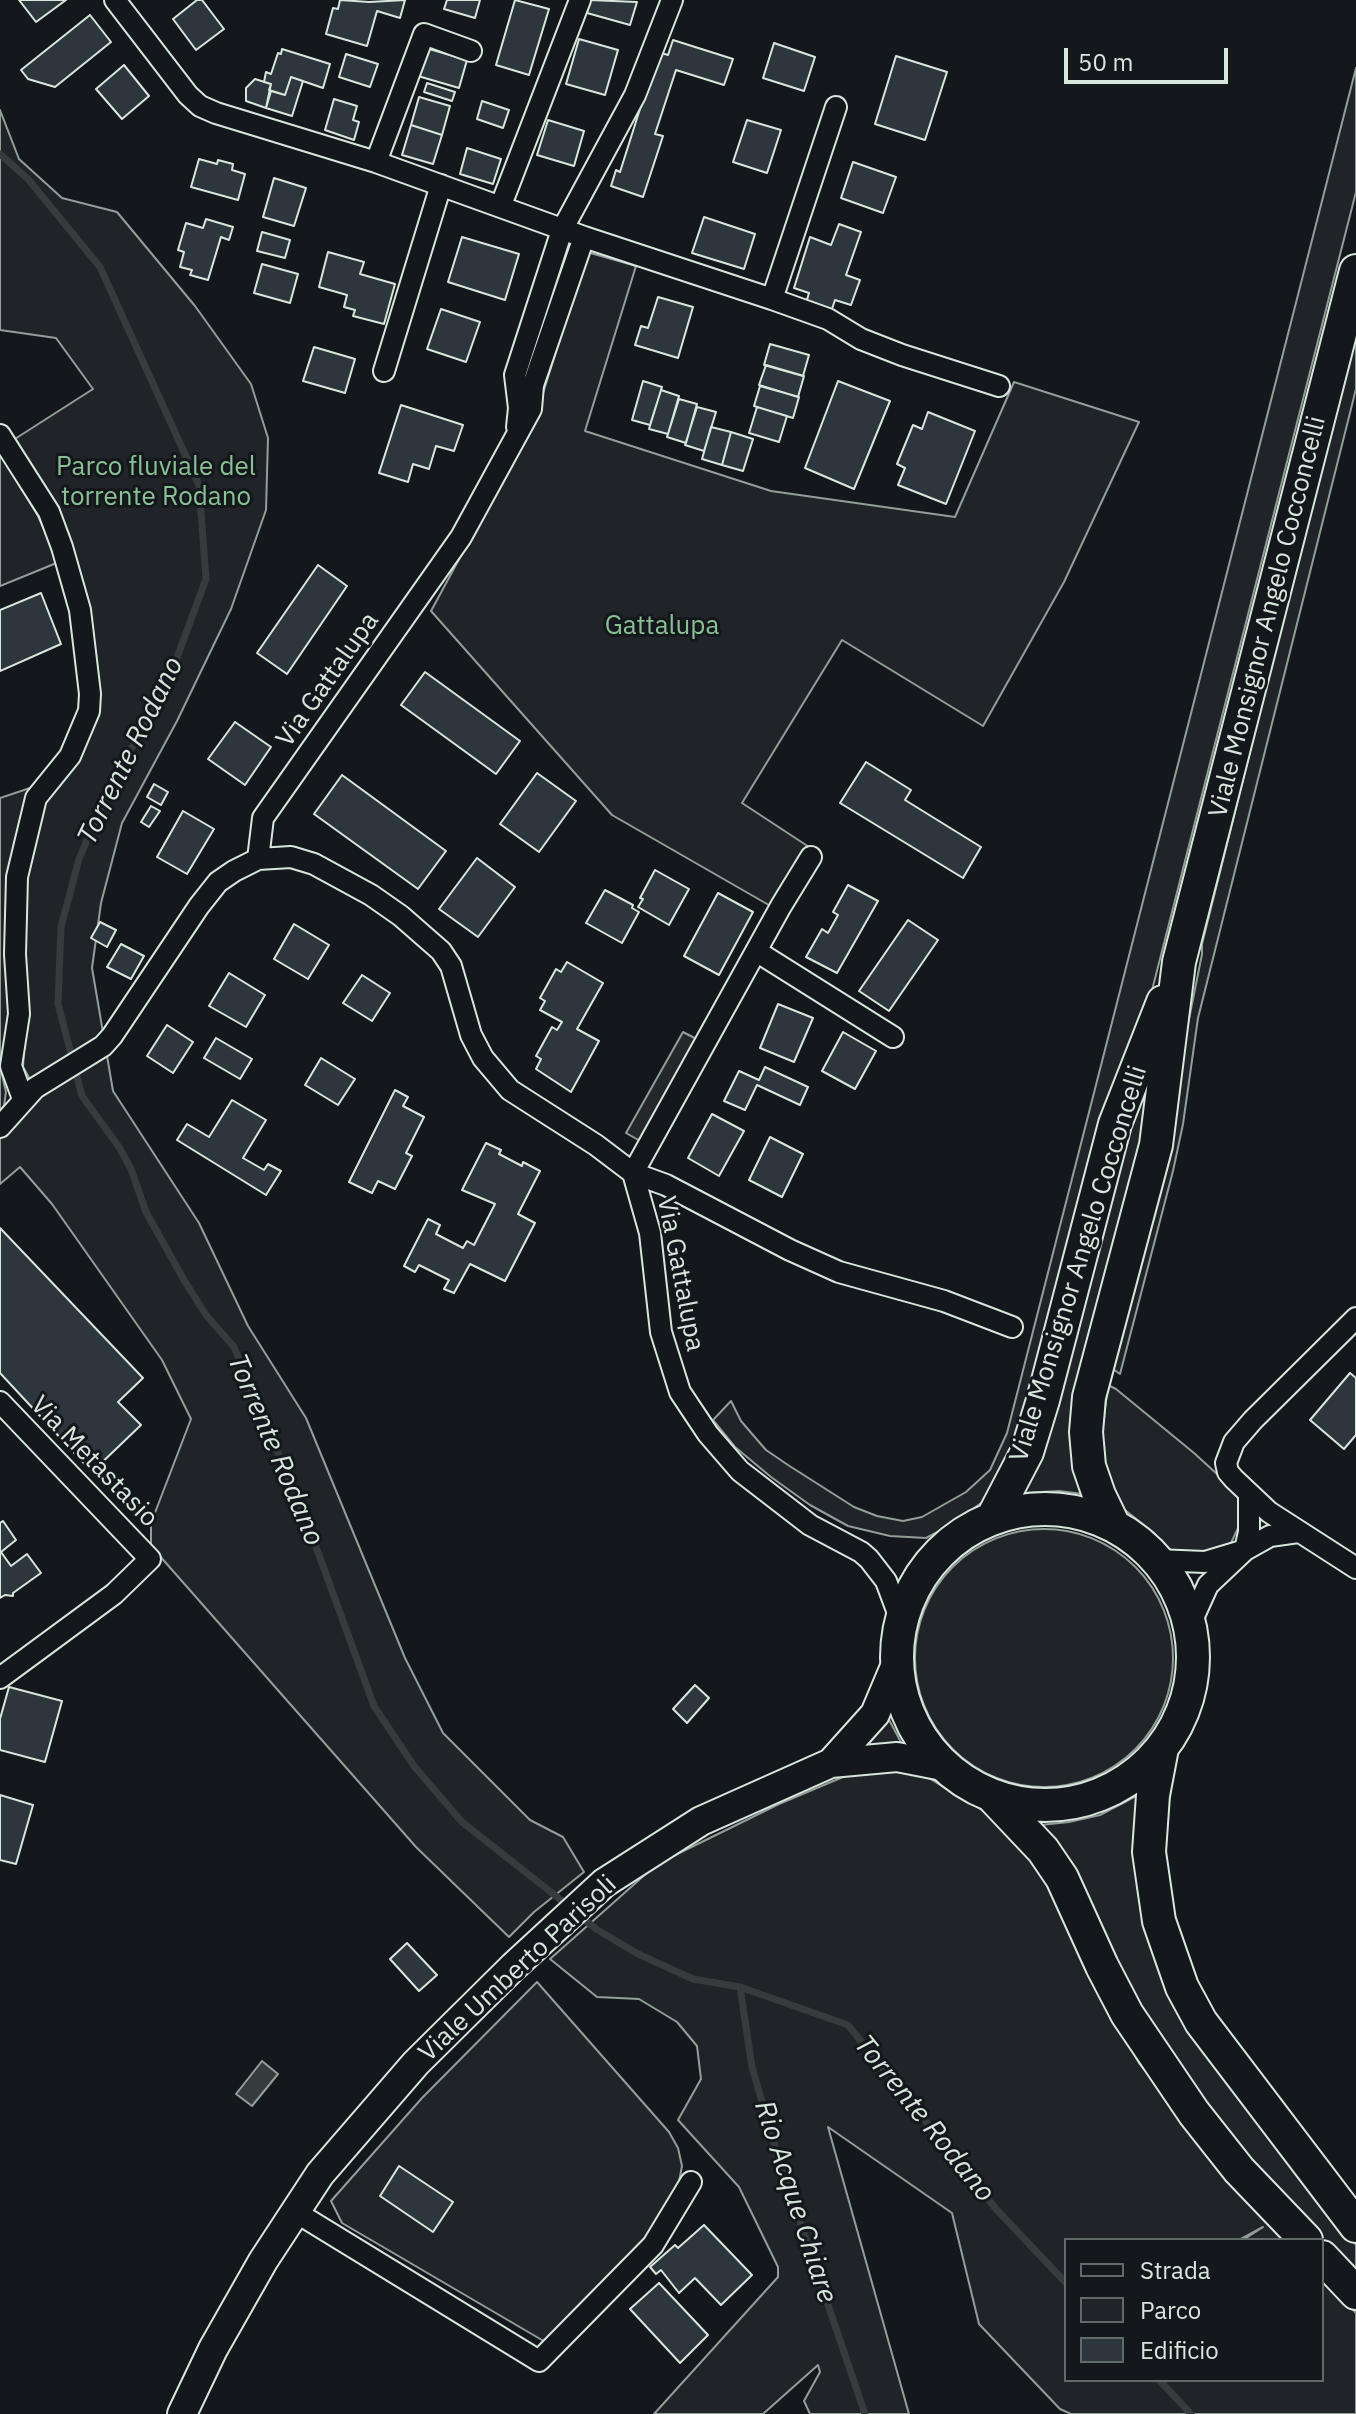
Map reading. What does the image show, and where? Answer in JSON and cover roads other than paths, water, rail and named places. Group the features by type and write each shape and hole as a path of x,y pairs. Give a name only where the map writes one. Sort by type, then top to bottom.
{"main road":[{"name":"Viale Monsignor Angelo Cocconcelli","path":"992,1519 1027,1452 1115,1124 1179,962 1356,271"},
{"name":"Viale Monsignor Angelo Cocconcelli","path":"1114,1526 1089,1466 1086,1432 1089,1397 1156,1145 1179,962"},
{"path":"1054,1509 1095,1518 1114,1526 1137,1541 1156,1560 1171,1580 1182,1603 1192,1654 1191,1681 1184,1707 1162,1748 1135,1775 1109,1791 1080,1801 1049,1805 1019,1803 991,1795 943,1766 910,1718 899,1685 897,1662 901,1621 920,1577 944,1549 970,1529 1012,1512 1054,1509"},
{"name":"Viale Umberto Parisoli","path":"831,1763 875,1714 897,1662"},
{"path":"1162,1748 1153,1795 1149,1852 1159,1921 1182,1987 1201,2022 1356,2226"},
{"name":"Viale Umberto Parisoli","path":"182,2414 213,2349 294,2211 320,2174 385,2097 514,1966 604,1883 701,1821 831,1763 897,1757 943,1766"},
{"path":"991,1795 1043,1850 1062,1878 1127,2014 1194,2113 1239,2170 1304,2238"},
{"path":"1324,2259 1356,2293"}],"street":[{"path":"115,0 188,95 200,106 216,113 376,162 501,205 562,230 772,299 828,319 861,339 902,355 999,386"},
{"path":"501,205 580,0"},
{"path":"516,432 519,408 515,375 562,230 635,95 672,0"},
{"path":"376,162 424,34 471,51"},
{"path":"772,299 836,107"},
{"path":"384,371 441,185"},
{"name":"Via Gattalupa","path":"258,859 263,818 272,803 461,537 531,409 533,385 584,237"},
{"path":"0,435 49,512 62,547 80,610 90,694 89,711 70,756 36,798 17,877 15,954 19,1014 11,1066 29,1094"},
{"name":"Via Gattalupa","path":"0,1127 29,1094 103,1046 218,882 258,859 291,857 314,864 371,895 427,937 451,966 471,1035 498,1077 526,1103 596,1145 633,1173 666,1185 839,1272 944,1301 1012,1327"},
{"path":"633,1173 811,857"},
{"path":"756,951 893,1037"},
{"name":"Via Gattalupa","path":"633,1173 650,1233 661,1332 680,1392 722,1452 740,1471 810,1525 869,1559 886,1581 901,1621"},
{"path":"1356,1318 1253,1420 1234,1442 1226,1463 1228,1472 1269,1512 1356,1568"},
{"name":"Via Metastasio","path":"0,1402 150,1559 114,1594 0,1678"},
{"path":"1189,1627 1208,1585 1245,1550 1249,1532 1249,1494"},
{"path":"1156,1560 1205,1562 1245,1550 1270,1536 1298,1532"},
{"path":"294,2211 539,2361 653,2245 691,2182"}],"waterway":[{"name":"Torrente Rodano","path":"0,154 28,179 100,267 199,485 206,579 164,693 111,783 79,859 61,927 58,1004 82,1096 119,1147 131,1169 146,1212 184,1280 206,1315 234,1347 307,1522 374,1706 414,1766 462,1822 571,1908"},
{"name":"Torrente Rodano","path":"580,1916 638,1954 693,1979 740,1987 848,2025 996,2209 1064,2281"},
{"name":"Rio Acque Chiare","path":"740,1987 752,2067 778,2157 865,2414"},
{"name":"Torrente Rodano","path":"1161,2382 1191,2414"}],"park label":[{"name":"Parco fluviale del torrente Rodano","path":"156,482"},
{"name":"Gattalupa","path":"662,626"}]}
